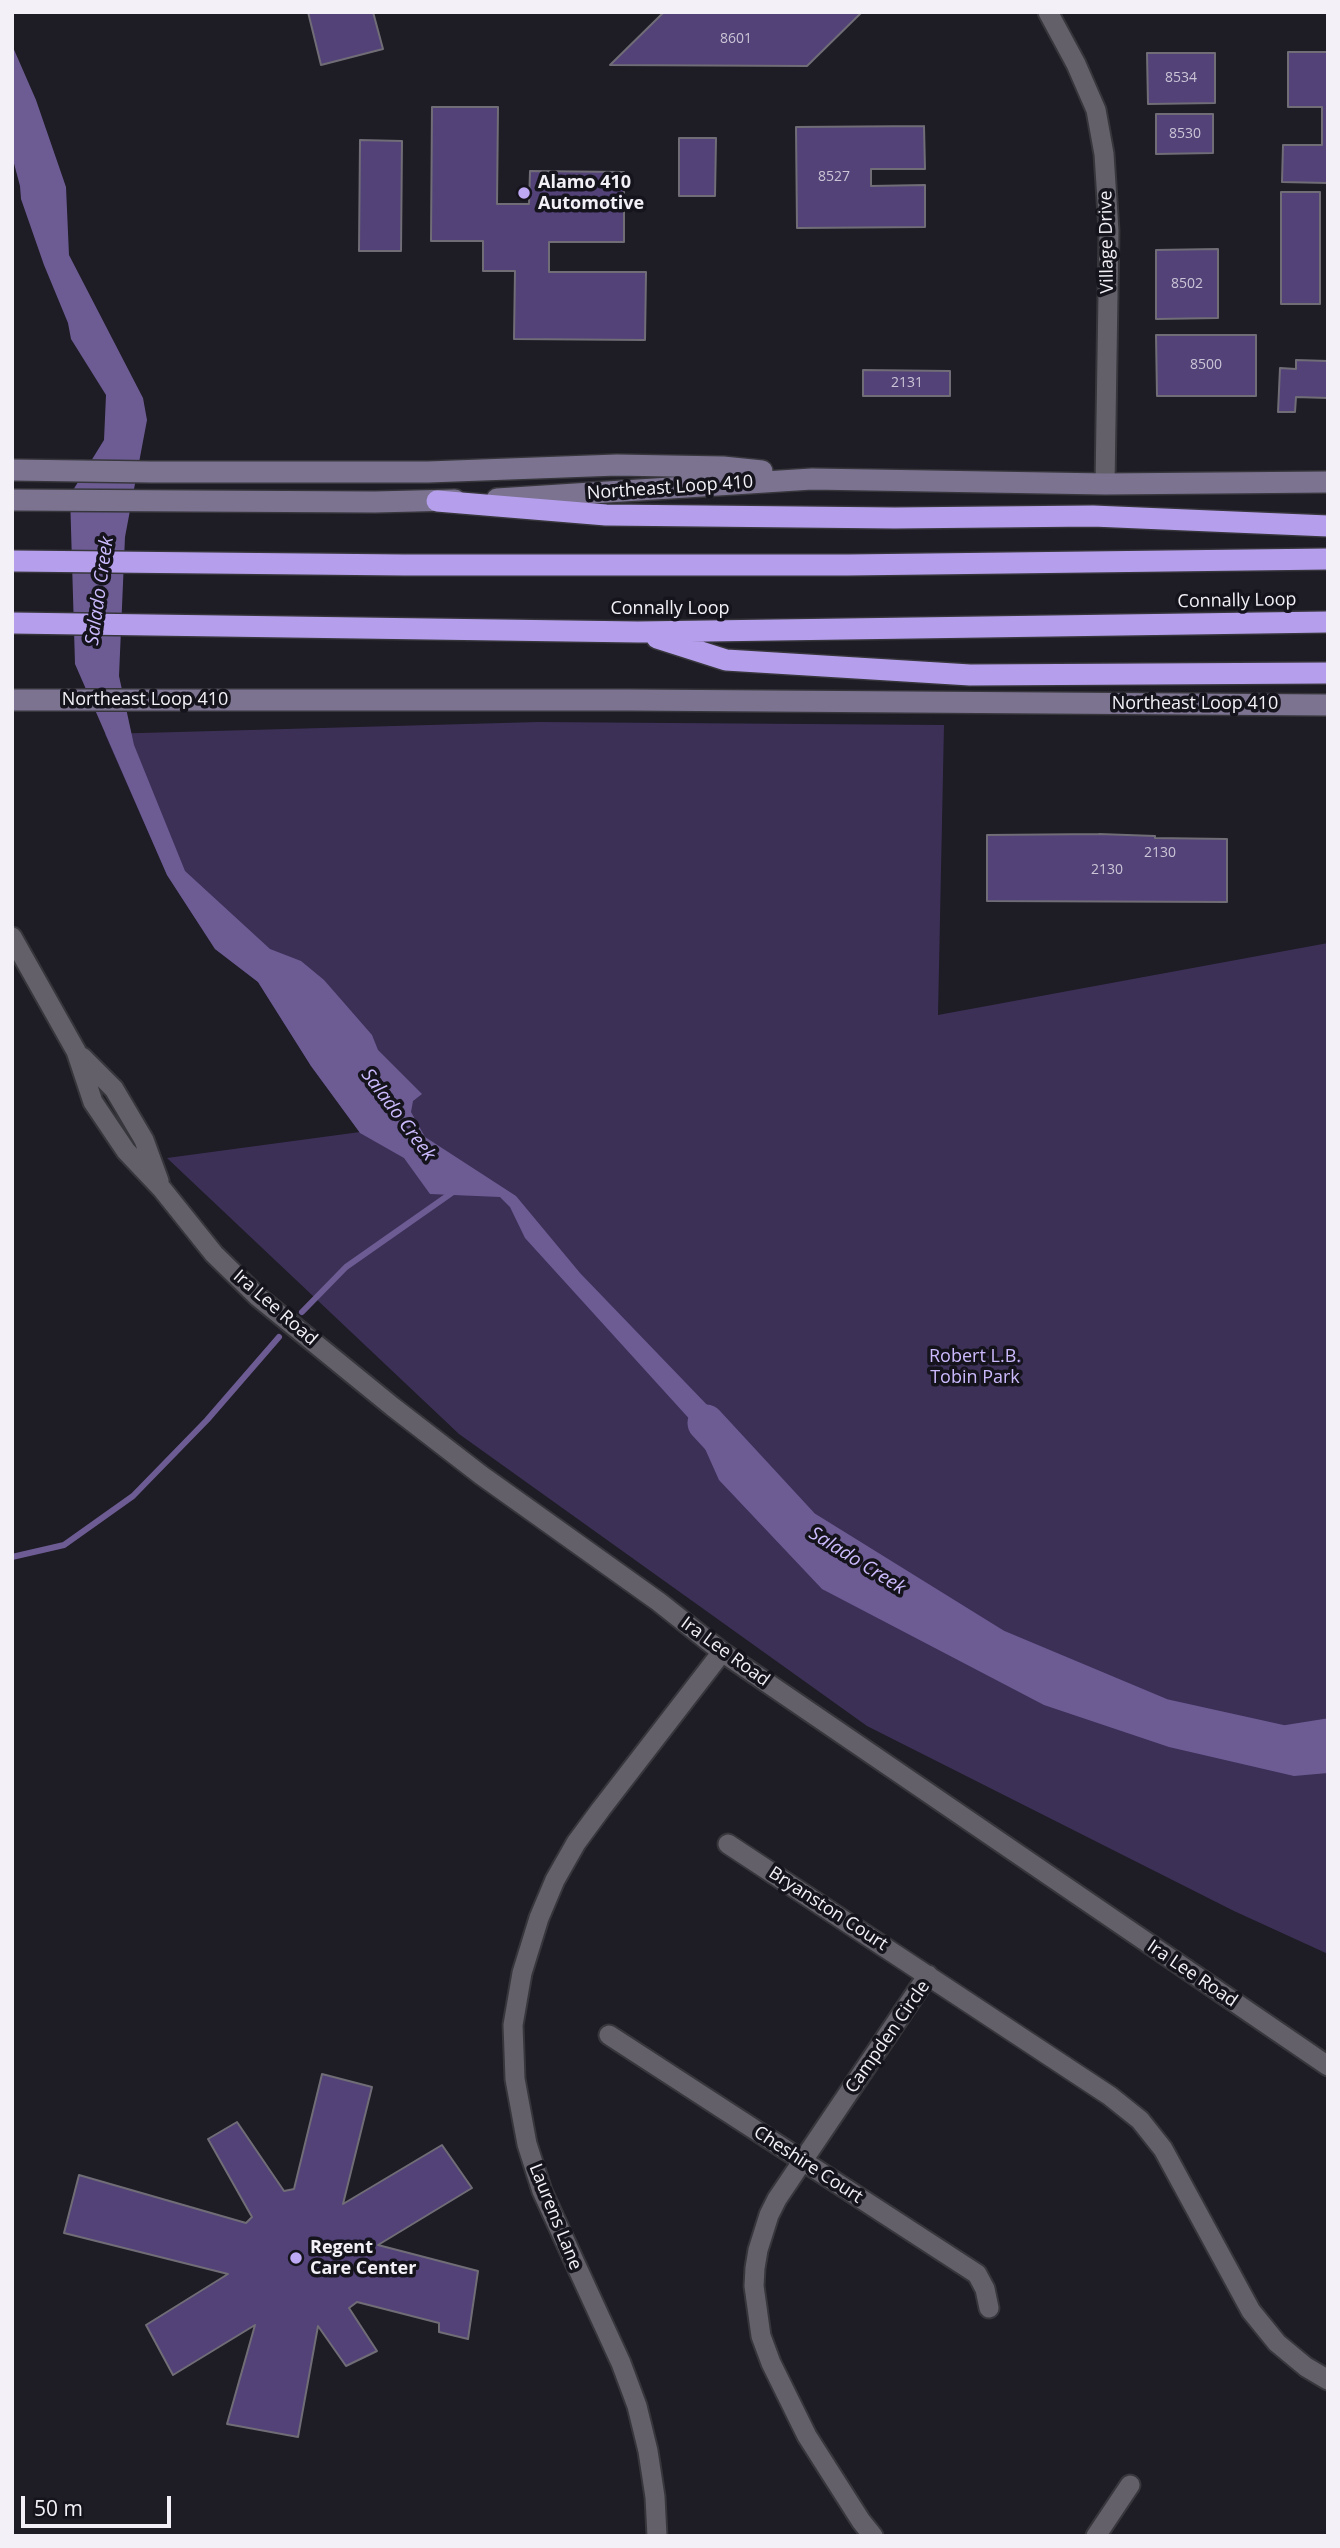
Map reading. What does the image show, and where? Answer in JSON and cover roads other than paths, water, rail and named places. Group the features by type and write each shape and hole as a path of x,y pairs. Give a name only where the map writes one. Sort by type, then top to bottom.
{"highway":[{"path":"437,501 606,515 895,518 1093,516 1328,526"},
{"path":"12,561 404,565 848,565 1328,559"},
{"name":"Connally Loop","path":"12,623 638,632 1328,622"},
{"path":"638,632 726,660 838,668 970,675 1328,673"}],"main road":[{"path":"12,470 428,472 617,466 723,467 872,480"},
{"name":"Northeast Loop 410","path":"12,500 437,501 512,499 812,479 1105,484 1328,482"},
{"name":"Northeast Loop 410","path":"12,700 1328,705"}],"street":[{"name":"Village Drive","path":"1048,12 1076,64 1096,110 1104,154 1109,231 1105,484"},
{"name":"Ira Lee Road","path":"12,937 76,1051 93,1102 126,1151 162,1189 195,1233 258,1297 471,1467 659,1602 722,1652 1328,2066"},
{"name":"Laurens Lane","path":"657,2536 655,2497 648,2451 637,2406 621,2363 541,2191 527,2144 515,2079 513,2025 524,1965 555,1880 592,1821 722,1652"},
{"name":"Bryanston Court","path":"728,1844 928,1975"},
{"name":"Campden Circle","path":"873,2536 807,2436 788,2400 761,2336 754,2286 758,2250 777,2199 928,1975 1110,2096 1140,2120 1163,2149 1251,2311 1278,2343 1306,2367 1328,2380"},
{"name":"Cheshire Court","path":"609,2035 977,2273 985,2289 989,2308"},
{"path":"1096,2536 1130,2485"}],"water":[{"path":"12,45 36,100 66,187 69,255 143,398 147,420 125,537 119,676 134,745 185,871 270,949 301,961 324,980 372,1035 378,1050 422,1094 413,1101 411,1112 425,1137 516,1196 580,1273 710,1408 762,1496 782,1519 861,1579 933,1619 990,1633 1099,1697 1142,1713 1288,1753 1321,1749 1328,1741 1328,1773 1294,1776 1169,1747 1044,1705 822,1589 719,1480 694,1424 525,1238 510,1207 500,1197 430,1194 404,1158 360,1133 311,1066 258,982 215,949 167,875 75,664 70,495 104,440 106,395 71,339 68,323 21,199 12,156"}],"waterway":[{"path":"302,1312 346,1267 453,1192"},
{"path":"12,1557 64,1545 133,1496 207,1420 279,1337"},
{"name":"Salado Creek","path":"706,1423 803,1528 995,1647 1162,1717 1284,1744 1328,1737"}],"place":[{"name":"Alamo 410 Automotive","path":"524,193"},
{"name":"Regent Care Center","path":"296,2258"}],"park label":[{"name":"Robert L.B. Tobin Park","path":"975,1367"}]}
